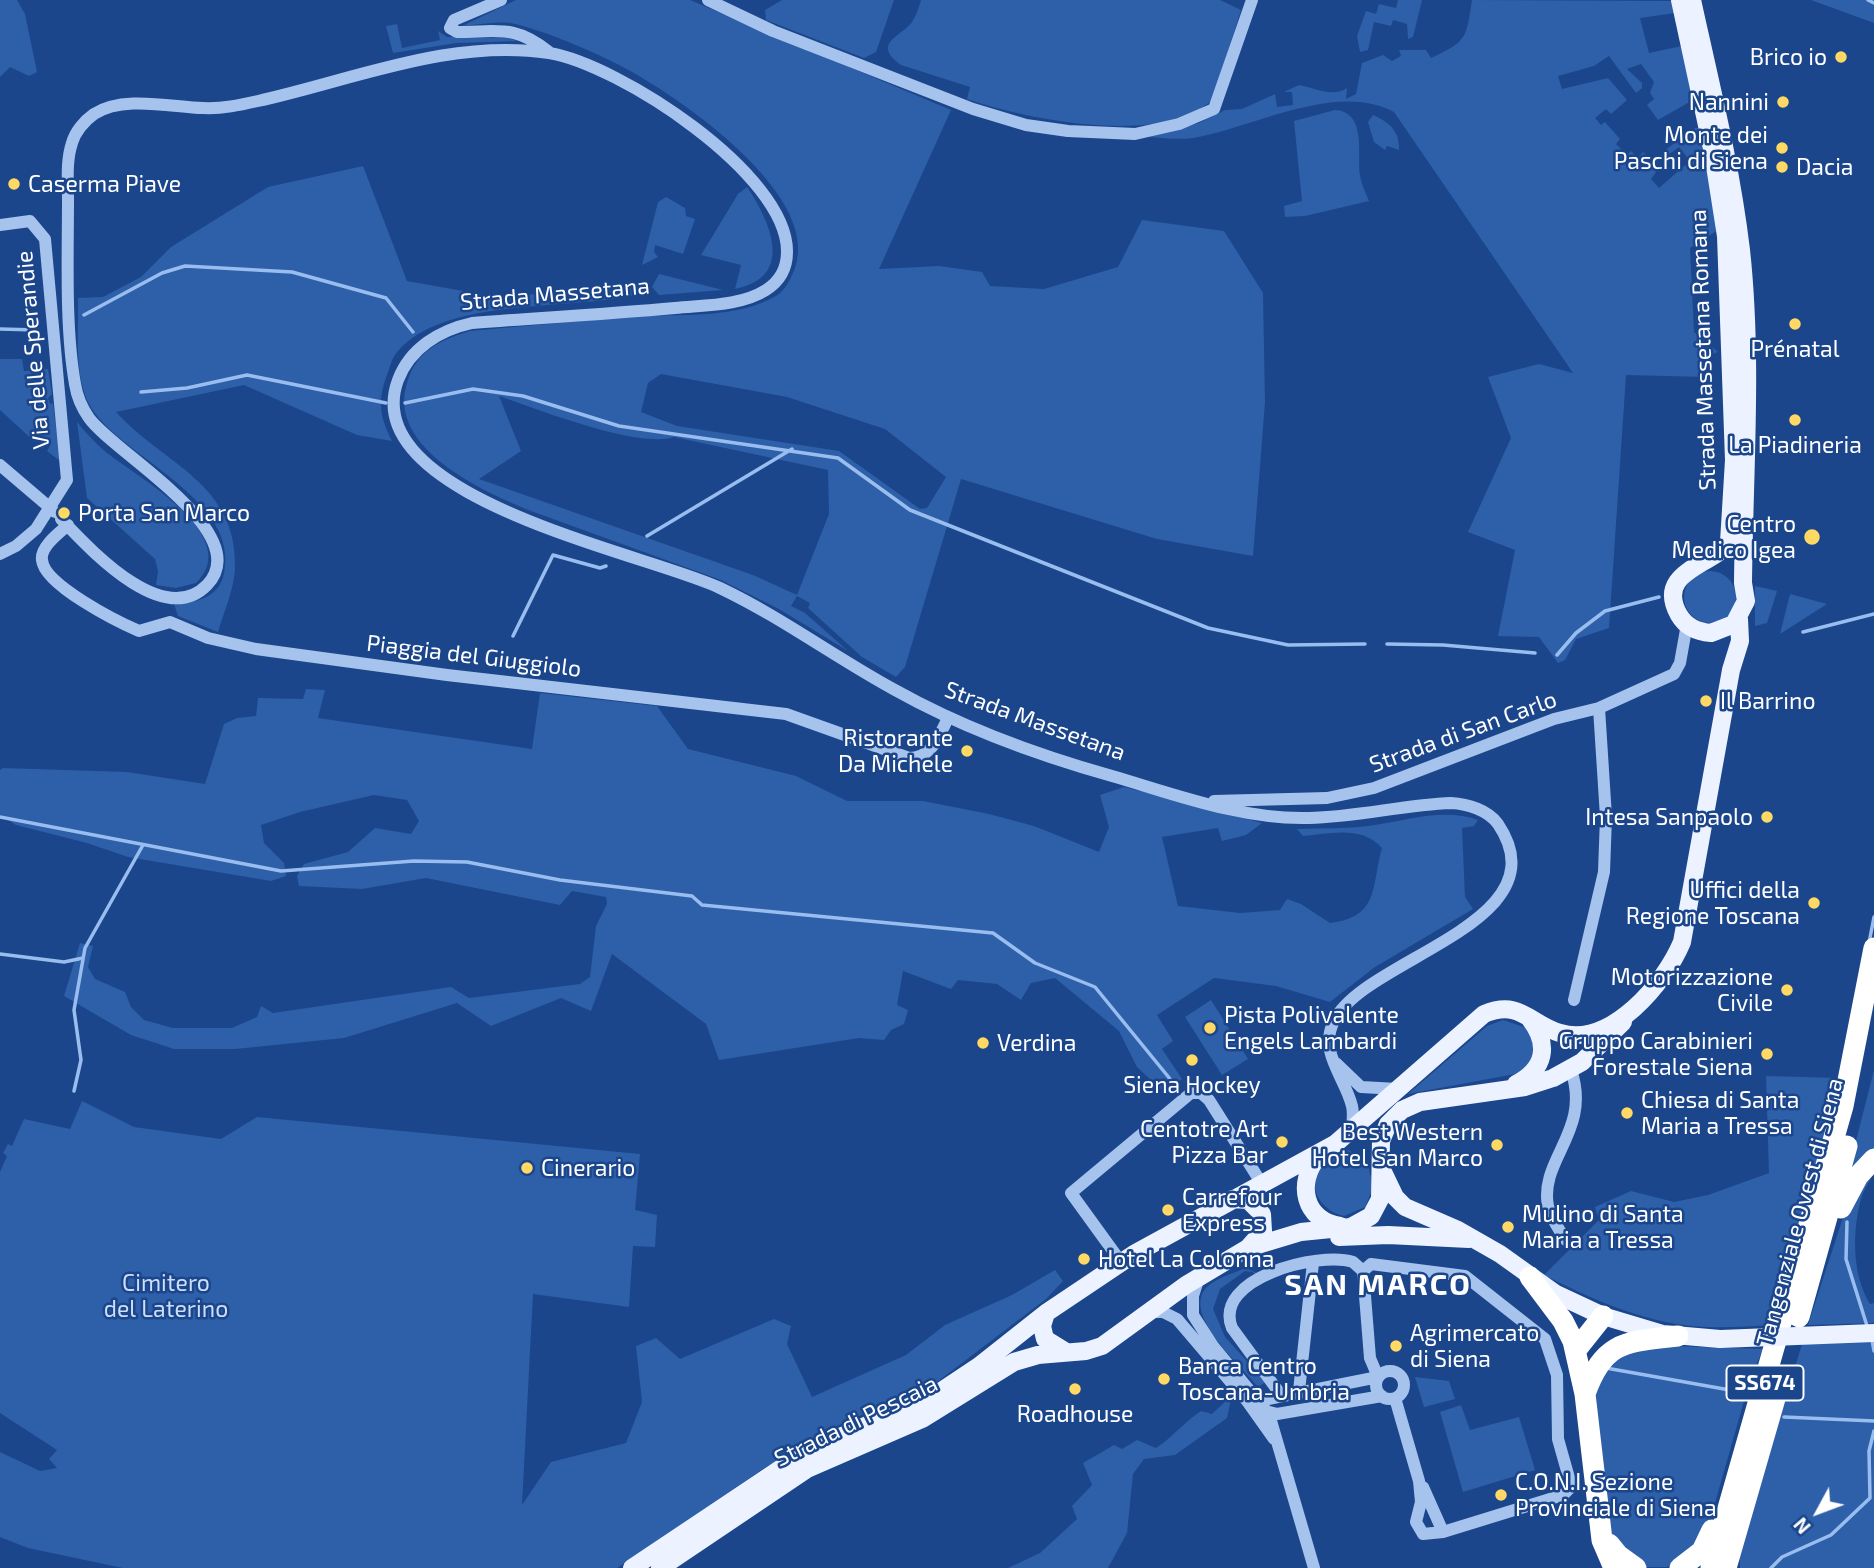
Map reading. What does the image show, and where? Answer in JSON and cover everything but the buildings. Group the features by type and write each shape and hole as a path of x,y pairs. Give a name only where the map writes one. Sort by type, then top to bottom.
{"highway":[{"name":"Tangenziale Ovest di Siena","path":"1711,1568 1843,1106 1874,948"},
{"name":"Tangenziale Ovest di Siena","path":"1726,1568 1809,1288 1858,1108 1874,1030"},
{"path":"1809,1288 1850,1188 1874,1159"},
{"path":"1530,1277 1563,1321 1576,1350 1585,1394 1604,1548 1615,1568"},
{"path":"1576,1350 1604,1316"},
{"path":"1604,1316 1606,1353"},
{"path":"1585,1394 1594,1371 1606,1353 1623,1344 1678,1336"},
{"path":"1680,1568 1693,1560 1705,1545 1742,1460"},
{"path":"1601,1530 1618,1555 1636,1568"}],"main road":[{"name":"Strada Massetana Romana","path":"1681,0 1721,196 1729,286 1734,460 1732,533 1726,547 1693,566 1677,583 1675,605 1687,625"},
{"name":"Strada Massetana Romana","path":"1629,1013 1663,976 1682,942 1731,670 1740,641 1739,619 1746,601 1743,583 1746,401 1741,251 1692,0"},
{"path":"1703,562 1727,566 1743,583"},
{"path":"1687,625 1712,633 1727,629 1739,619"},
{"path":"1712,633 1724,650 1731,670"},
{"path":"1352,1133 1485,1014 1506,1008 1527,1015 1555,1032 1574,1035 1596,1032 1629,1013"},
{"path":"1351,1227 1371,1216 1379,1205 1379,1162 1384,1131 1393,1118 1411,1105 1537,1084 1576,1066 1616,1032 1629,1013"},
{"path":"1510,1087 1532,1074 1543,1056 1541,1036 1527,1015"},
{"path":"1574,1035 1581,1049 1576,1066"},
{"name":"Strada di Pescaia","path":"632,1568 789,1463 833,1440 934,1396 979,1366 1046,1313 1121,1262 1321,1153 1352,1133"},
{"name":"Strada di Pescaia","path":"1321,1153 1305,1179 1307,1201 1321,1219 1388,1235"},
{"path":"1379,1162 1399,1203 1423,1217 1476,1240 1566,1299 1604,1316 1678,1336 1720,1339 1874,1333"},
{"path":"1233,1199 1254,1204 1264,1219 1261,1235 1248,1248"},
{"name":"Strada di Pescaia","path":"660,1568 760,1498 814,1465 922,1419 1014,1362 1038,1355 1070,1353 1108,1343 1200,1276 1248,1248 1301,1232 1351,1227"},
{"name":"Strada di Pescaia","path":"1228,1262 1321,1240 1388,1235 1476,1240"},
{"path":"1046,1313 1042,1326 1045,1339 1056,1348 1070,1353"}],"street":[{"path":"501,0 454,20 450,28 460,33 513,32 530,38 551,53"},
{"path":"708,0 773,31 999,118 1068,131 1124,134 1179,124 1214,109 1252,0"},
{"name":"Strada Massetana","path":"59,516 116,573 149,591 178,597 191,594 206,585 216,568 215,549 202,522 99,430 77,394 68,267 69,166 74,138 87,120 100,110 124,106 238,106 433,58 506,51 551,53 584,62 622,81 662,106 739,165 762,190 779,219 787,244 784,270 764,292 723,303 472,323 449,329 420,347 400,374 394,408 402,435 429,467 479,499 523,518 715,586 948,718 1076,765 1261,814 1308,818 1458,804 1483,811 1502,830 1510,864 1502,893 1448,940 1350,999 1331,1028 1329,1043 1333,1060 1352,1107 1352,1133"},
{"name":"Via delle Sperandie","path":"0,225 30,221 45,239 57,395 67,474 59,516"},
{"path":"0,465 59,516 0,554"},
{"name":"Piaggia del Giuggiolo","path":"59,516 42,560 45,568 73,593 139,631 170,622 208,638 256,649 447,675 786,714 909,758 921,757 932,748 948,718"},
{"name":"Strada di San Carlo","path":"1209,802 1231,799 1307,800 1374,788 1568,715 1599,708 1674,674 1680,663 1687,625"},
{"path":"1574,1000 1604,872 1606,817 1599,708"},
{"path":"1333,1060 1361,1087 1402,1089"},
{"path":"1566,1240 1550,1213 1548,1197 1576,1113 1576,1066"},
{"path":"1121,1262 1071,1193 1196,1091 1209,1100 1262,1184"},
{"path":"1281,1395 1233,1331 1229,1320 1230,1307 1239,1293 1263,1276 1313,1263 1348,1260 1363,1271 1370,1358 1378,1377 1377,1390 1388,1397 1419,1481 1443,1532"},
{"path":"1299,1391 1313,1263"},
{"path":"1363,1271 1371,1264 1465,1276 1540,1334 1549,1345 1557,1376 1558,1439 1570,1482 1569,1489 1563,1495 1443,1532 1423,1534 1417,1528 1416,1519 1421,1502 1419,1481"},
{"path":"1200,1276 1191,1305 1195,1322 1269,1414 1276,1430 1314,1568"},
{"path":"1149,1312 1163,1312 1172,1316 1209,1355 1278,1445"},
{"path":"1209,1355 1220,1363 1259,1408 1269,1414 1388,1397 1403,1388 1400,1376 1388,1370 1378,1377 1264,1399 1252,1393"},
{"path":"1276,1430 1279,1418 1287,1412"}],"green space":[{"path":"0,0 17,0 25,14 37,72 29,76 10,67 0,77"},
{"path":"516,0 690,0 951,110 879,269 939,266 982,272 990,286 1044,289 1118,267 1142,220 1224,231 1263,293 1265,402 1253,556 1157,539 961,479 905,667 896,677 862,657 808,608 810,603 797,596 791,606 805,613 848,651 779,609 721,580 531,511 466,479 425,447 411,428 404,406 411,372 431,348 470,331 644,316 711,314 744,309 778,295 784,288 795,268 797,238 786,207 764,176 701,118 666,93 609,60 537,30 503,22 462,26","holes":["661,374 787,397 885,429 946,477 927,508 920,509 839,451 677,426 641,412 648,383","499,396 613,433 658,439 674,437 828,470 829,514 797,595 753,575 479,479 521,451"]},
{"path":"782,0 894,0 876,52 864,58 766,20 765,10"},
{"path":"921,0 1220,0 1241,10 1213,99 1191,114 1162,122 1129,126 1093,125 1057,121 992,107 967,99 970,87 901,65 892,57 888,46 912,22"},
{"path":"1398,0 1422,0 1413,37 1408,39 1407,24 1393,20 1391,26 1374,22 1368,50 1360,52 1357,36 1366,11 1376,14 1379,4 1396,8"},
{"path":"1472,0 1672,1 1675,13 1640,18 1649,53 1682,46 1693,100 1658,120 1647,105 1654,99 1650,93 1654,82 1641,64 1627,69 1642,83 1642,88 1636,93 1609,56 1594,66 1558,76 1562,89 1608,78 1627,100 1611,114 1606,109 1595,118 1601,125 1605,122 1620,139 1616,144 1627,155 1631,151 1638,158 1643,152 1659,168 1651,179 1659,188 1690,161 1679,147 1668,155 1665,150 1695,128 1700,128 1718,230 1690,248 1694,332 1718,352 1704,357 1705,377 1626,375 1609,628 1576,639 1565,660 1558,663 1539,637 1498,636 1515,550 1468,532 1511,438 1488,377 1539,364 1573,373 1394,112 1371,104 1321,104 1193,138 1149,137 1199,123 1225,110 1242,109 1275,94 1277,107 1293,105 1292,92 1284,92 1299,85 1330,92 1347,88 1346,99 1356,94 1362,63 1383,55 1392,61 1401,56 1399,50 1426,50 1431,58 1459,42 1466,31"},
{"path":"1811,0 1874,0 1874,23"},
{"path":"397,24 402,48 440,40 438,31 447,37 509,38 517,41 457,43 393,53 386,26"},
{"path":"1335,110 1352,118 1356,126 1361,178 1369,201 1305,216 1285,217 1284,206 1302,201 1294,121"},
{"path":"1373,115 1395,132 1399,150 1387,146 1385,150 1374,142 1368,122"},
{"path":"363,166 407,281 497,297 630,287 633,295 642,294 478,313 447,321 419,333 396,353 384,384 381,409 392,441 357,435 244,385 116,412 195,478 224,516 233,540 235,569 231,592 218,632 178,616 174,604 205,598 217,589 221,582 224,573 224,547 215,524 198,502 108,427 92,409 79,370 78,298 103,297 141,277 171,247 268,187"},
{"path":"747,187 769,231 772,260 766,273 754,283 735,289 741,265 701,255 738,194"},
{"path":"666,197 685,208 686,216 695,219 683,254 655,245 654,252 658,257 642,265 658,202"},
{"path":"659,274 723,290 659,295 652,287"},
{"path":"0,359 22,359 24,371 48,369 52,394 48,398 50,404 53,403 60,461 47,451 50,446 39,437 35,442 0,410"},
{"path":"77,422 103,450 162,493 198,528 207,547 208,565 196,583 176,588 156,585 158,571 155,559 87,498"},
{"path":"1710,571 1720,573 1728,579 1734,587 1734,607 1728,615 1720,621 1710,623 1700,621 1692,615 1686,607 1684,597 1686,587 1692,579 1700,573"},
{"path":"1755,586 1777,591 1767,623 1755,626"},
{"path":"1790,594 1827,604 1780,634"},
{"path":"306,689 325,690 318,718 532,749 540,693 657,706 688,749 796,776 847,801 923,801 989,814 1034,826 1099,852 1109,827 1100,795 1124,787 1262,823 1246,835 1222,841 1218,828 1162,837 1178,906 1240,913 1280,910 1287,899 1301,904 1330,923 1346,920 1366,907 1374,887 1382,848 1365,836 1335,833 1303,836 1297,829 1346,828 1440,815 1465,817 1478,820 1474,826 1462,828 1465,897 1473,909 1375,967 1330,1002 1276,986 1214,978 1157,1015 1173,1041 1162,1049 1182,1079 1166,1094 1137,1067 1119,1031 1055,978 1031,983 1021,1000 997,984 958,980 951,989 903,971 897,1005 908,1010 904,1024 891,1030 884,1040 859,1038 719,1060 706,1024 612,954 591,1011 561,998 491,1026 457,1003 344,1038 235,1049 174,1049 131,1035 64,996 80,943 93,946 88,967 95,979 125,992 131,1007 144,1020 173,1028 232,1028 257,1017 261,1006 273,1013 451,987 469,998 580,984 590,977 596,926 607,904 606,897 572,891 560,905 426,878 362,889 299,886 297,876 304,864 348,852 375,828 411,834 419,821 407,800 374,795 300,812 261,825 264,843 284,863 286,876 271,881 128,857 87,843 16,825 0,815 0,770 3,768 127,772 205,784 224,724 237,718 256,716 258,698 303,699"},
{"path":"1211,1000 1248,1059 1222,1075 1185,1017"},
{"path":"1503,1020 1524,1027 1530,1033 1534,1050 1528,1066 1515,1074 1408,1094 1487,1026"},
{"path":"1874,1070 1874,1153 1846,1180"},
{"path":"1766,1076 1839,1078 1773,1325 1716,1327 1666,1322 1623,1310 1544,1275 1599,1220 1595,1207 1631,1191 1674,1202 1708,1195 1769,1173"},
{"name":"Cimitero del Laterino","path":"82,1101 134,1127 221,1139 257,1117 640,1154 635,1210 657,1215 655,1247 633,1246 629,1307 533,1294 522,1505 551,1462 626,1443 642,1402 636,1346 656,1338 680,1359 774,1319 791,1326 787,1344 812,1397 906,1355 945,1325 1012,1295 1055,1270 1063,1281 1046,1299 937,1382 832,1428 766,1467 617,1568 123,1568 28,1548 0,1537 0,1452 40,1471 57,1468 49,1459 57,1450 0,1413 0,1172 7,1156 3,1153 8,1144 12,1146 24,1119 70,1129"},
{"path":"1348,1150 1367,1160 1373,1188 1365,1207 1344,1216 1324,1205 1316,1192 1315,1184 1320,1169"},
{"path":"1874,1164 1873,1174 1858,1212 1855,1253 1864,1293 1870,1304 1874,1303 1874,1323 1808,1325 1849,1199"},
{"path":"1245,1268 1257,1273 1255,1276 1253,1272 1245,1271 1220,1289 1213,1309 1225,1337 1266,1382 1258,1387 1217,1340 1207,1326 1202,1312 1201,1299 1206,1288"},
{"path":"1874,1338 1874,1568 1740,1568 1739,1550 1802,1344"},
{"path":"1639,1345 1763,1349 1750,1380 1707,1531 1677,1564 1666,1567 1645,1567 1612,1539 1595,1399 1598,1371"},
{"path":"1415,1377 1449,1381 1455,1399 1424,1407"},
{"path":"1232,1395 1227,1418 1175,1455 1144,1459 1133,1474 1127,1533 1108,1568 1008,1568 1040,1553 1077,1519 1072,1506 1092,1485 1083,1463 1114,1445 1122,1449 1137,1440 1156,1448 1201,1411 1212,1414"},
{"path":"1461,1405 1470,1430 1519,1417 1535,1470 1463,1492 1440,1412"}],"waterway":[{"path":"1868,0 1874,3"},
{"path":"84,315 162,273 185,266 292,272 386,298 413,332"},
{"path":"0,329 37,330"},
{"path":"141,392 187,388 247,375 386,403"},
{"path":"405,403 473,389 523,396 619,426 838,458 910,510 1208,628 1288,645 1365,644"},
{"path":"647,536 792,449"},
{"path":"513,636 553,555 600,568 606,566"},
{"path":"1557,655 1576,633 1605,611 1659,597"},
{"path":"1803,632 1874,614"},
{"path":"1387,644 1443,645 1535,653"},
{"path":"0,817 281,871 414,861 467,862 560,880 692,896 702,905 993,933 1035,963 1095,987 1175,1085"},
{"path":"74,1091 81,1060 74,1010 85,948 143,845"},
{"path":"1869,943 1874,917"},
{"path":"0,954 64,962 83,958"},
{"path":"1847,1222 1846,1259 1868,1329"},
{"path":"1872,1340 1874,1351"},
{"path":"1606,1368 1741,1392"},
{"path":"1784,1417 1874,1421"},
{"path":"1771,1568 1782,1557 1831,1535 1870,1498 1869,1451 1874,1431"}],"place":[{"name":"Brico io","path":"1841,57"},
{"name":"Nannini","path":"1783,102"},
{"name":"Monte dei Paschi di Siena","path":"1782,148"},
{"name":"Dacia","path":"1782,167"},
{"name":"Caserma Piave","path":"14,184"},
{"name":"Prénatal","path":"1795,324"},
{"name":"La Piadineria","path":"1795,420"},
{"name":"Porta San Marco","path":"64,513"},
{"name":"Centro Medico Igea","path":"1812,537"},
{"name":"Il Barrino","path":"1706,701"},
{"name":"Ristorante Da Michele","path":"967,751"},
{"name":"Intesa Sanpaolo","path":"1767,817"},
{"name":"Uffici della Regione Toscana","path":"1814,903"},
{"name":"Motorizzazione Civile","path":"1787,990"},
{"name":"Pista Polivalente Engels Lambardi","path":"1210,1028"},
{"name":"Verdina","path":"983,1043"},
{"name":"Gruppo Carabinieri Forestale Siena","path":"1767,1054"},
{"name":"Siena Hockey","path":"1192,1060"},
{"name":"Chiesa di Santa Maria a Tressa","path":"1627,1113"},
{"name":"Centotre Art Pizza Bar","path":"1282,1142"},
{"name":"Best Western Hotel San Marco","path":"1497,1145"},
{"name":"Cinerario","path":"527,1168"},
{"name":"Carrefour Express","path":"1168,1210"},
{"name":"Mulino di Santa Maria a Tressa","path":"1508,1227"},
{"name":"Hotel La Colonna","path":"1084,1259"},
{"name":"Agrimercato di Siena","path":"1396,1346"},
{"name":"Banca Centro Toscana-Umbria","path":"1164,1379"},
{"name":"Roadhouse","path":"1075,1389"},
{"name":"C.O.N.I. Sezione Provinciale di Siena","path":"1501,1495"}],"district":[{"name":"SAN MARCO","path":"1378,1285"}]}
